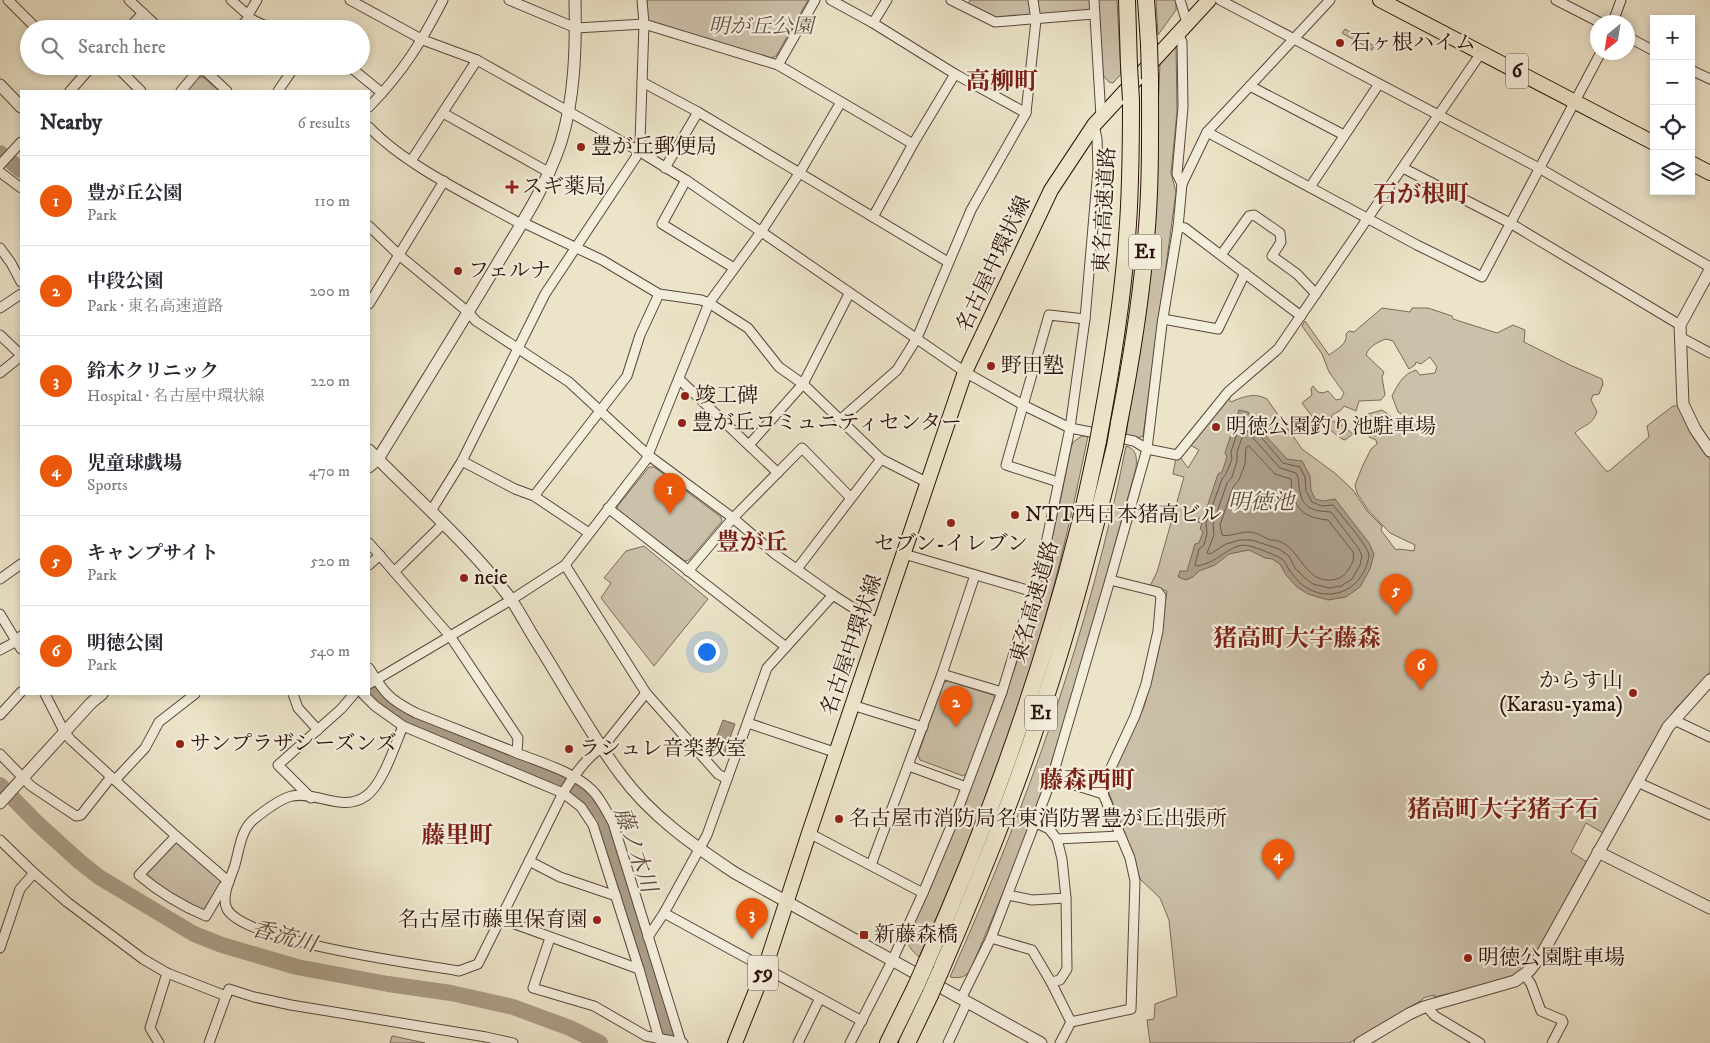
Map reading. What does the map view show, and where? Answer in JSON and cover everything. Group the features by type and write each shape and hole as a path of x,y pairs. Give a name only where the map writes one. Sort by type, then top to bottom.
{"highway":[{"name":"東名高速道路","path":"907,1043 930,995 933,967 968,864 1019,728 1080,526 1098,441 1111,372 1127,238 1131,165 1131,100 1127,0"},
{"name":"東名高速道路","path":"888,1043 916,986 933,967 984,870 1034,734 1071,617 1095,529 1120,423 1136,323 1146,238 1150,166 1150,79 1146,0"}],"main road":[{"name":"名古屋中環状線","path":"735,1043 765,968 965,372 1051,190 1098,121 1209,0"},
{"name":"6","path":"1380,0 1650,141"},
{"path":"1695,165 1710,172"}],"street":[{"path":"8,0 28,20"},
{"path":"129,0 150,20"},
{"path":"231,0 248,16 255,20"},
{"path":"245,20 257,0"},
{"path":"350,0 422,40 477,60 637,150 686,180 849,294 965,372 1023,405 1070,428 1134,441 1146,449 1177,455 1228,392 1278,349 1481,53"},
{"path":"370,106 409,61 443,0"},
{"path":"509,0 576,28 644,24 778,64 913,144"},
{"path":"370,466 378,459 550,173 568,111 575,57 575,0"},
{"path":"432,510 462,461 545,294 636,156 640,142 644,24 642,0"},
{"path":"778,64 815,0"},
{"path":"831,0 873,23 955,74 1026,113"},
{"path":"873,23 887,0"},
{"path":"951,0 995,22 1094,14"},
{"path":"840,420 897,370 917,338 971,210 1026,113 1036,20 1033,0"},
{"path":"850,1043 924,893 1002,692 1043,558 1070,428 1084,319 1098,169 1094,0"},
{"path":"1180,0 1183,107 1177,174 1182,184"},
{"path":"1220,0 1539,168 1710,268 1680,325 1683,404 1710,450"},
{"path":"948,1043 1008,895 1052,778 1146,449 1163,319 1178,227 1182,184 1207,132 1330,0"},
{"path":"1556,0 1590,17"},
{"path":"1616,15 1621,0"},
{"path":"136,20 143,13"},
{"path":"1635,41 1650,49"},
{"path":"411,161 477,60"},
{"path":"1207,132 1368,219 1482,277 1597,60"},
{"path":"1695,72 1710,79"},
{"path":"873,217 913,144 955,74"},
{"path":"73,90 84,75"},
{"path":"125,75 140,90"},
{"path":"182,90 194,75"},
{"path":"209,75 225,90"},
{"path":"279,90 289,75"},
{"path":"360,75 382,93"},
{"path":"642,82 698,112 948,262"},
{"path":"1310,187 1379,84"},
{"path":"0,85 20,106"},
{"path":"1250,86 1344,135"},
{"path":"673,1041 648,937 613,824 593,791 573,779 518,753 408,709 388,696 372,682 511,600 565,565 648,456 709,303 761,232 800,172 841,102"},
{"path":"665,168 698,112"},
{"path":"443,113 550,173"},
{"path":"370,128 392,148 411,161 521,223 602,260 659,294 701,300 709,303 748,328 779,367 802,384 881,459 928,483"},
{"path":"0,165 20,143"},
{"path":"1403,168 1510,223 1680,325"},
{"path":"0,172 20,187"},
{"path":"686,180 662,224 734,268"},
{"path":"370,302 444,181"},
{"path":"1221,255 1249,216 1254,215 1280,234 1281,242 1272,256 1296,274 1316,294"},
{"path":"370,227 476,321 569,382 648,456 733,518 775,554 832,595 880,624"},
{"path":"1178,227 1185,228 1301,316"},
{"path":"0,248 12,263 20,280"},
{"path":"1163,319 1218,329 1245,273"},
{"path":"534,496 626,376 640,335 659,294"},
{"path":"750,445 802,384 849,294"},
{"path":"0,308 20,295"},
{"path":"1058,482 1006,465 1049,315 1084,319"},
{"path":"0,335 20,355"},
{"path":"1680,337 1710,353"},
{"path":"0,373 20,357"},
{"path":"679,379 778,473"},
{"path":"688,571 733,518 802,448 851,498"},
{"path":"370,451 432,510 511,600 602,748 633,790 670,827 699,850 735,873 1041,1043"},
{"path":"797,569 881,459"},
{"path":"462,461 515,489 534,496 589,533"},
{"path":"608,508 786,647"},
{"path":"394,572 444,523"},
{"path":"370,544 450,636 518,738 518,753"},
{"path":"904,554 1034,592"},
{"path":"370,564 380,555"},
{"path":"0,579 20,565"},
{"path":"565,565 646,693 718,774 727,779"},
{"path":"871,866 942,674 975,575"},
{"path":"1071,1022 1131,1009 1135,881 1130,858 1103,794 1109,772 1146,684 1158,632 1161,596 1158,592 1110,580"},
{"path":"648,937 664,913 707,835 767,668 832,595"},
{"path":"0,614 20,642 0,650"},
{"path":"942,674 1002,692"},
{"path":"1360,1043 1426,1006 1515,981 1530,970 1542,954 1668,727 1710,680"},
{"path":"0,715 20,693"},
{"path":"403,726 380,778 374,789 366,796 355,802 342,803 294,796 283,799 252,821 244,833 226,893 227,908 235,918 299,942 459,970 478,964 564,792 646,693"},
{"path":"46,695 65,733 176,836 229,882"},
{"path":"0,804 91,703 101,695"},
{"path":"0,754 22,779 41,794 76,816 81,815 113,778 145,748 159,722 194,695"},
{"path":"293,695 298,708 318,730"},
{"path":"311,798 278,765 341,710 353,695"},
{"path":"364,695 375,706 403,726 564,792 581,807 593,825 639,969 673,1041"},
{"path":"852,705 923,726"},
{"path":"1674,720 1710,736"},
{"path":"748,723 837,753"},
{"path":"908,766 966,787"},
{"path":"1052,778 1103,794"},
{"path":"1637,782 1710,815"},
{"path":"1036,823 1049,829 1056,839 1062,859 1066,898 1067,969 1060,980 1051,982"},
{"path":"809,833 924,893"},
{"path":"176,836 139,875 148,883 186,908 206,916 223,887 229,882"},
{"path":"1056,839 1120,836"},
{"path":"0,840 34,874 67,902 143,958 167,973 228,993 513,1043"},
{"path":"1598,852 1710,908"},
{"path":"530,861 560,877 616,896"},
{"path":"0,948 20,889 34,874"},
{"path":"1008,895 1032,900 1066,898"},
{"path":"664,913 862,1020"},
{"path":"500,919 639,969"},
{"path":"550,938 533,988 594,1006 646,1036 673,1041"},
{"path":"991,938 1032,950 1071,1022"},
{"path":"159,1043 150,1028 167,973"},
{"path":"1524,974 1531,984 1541,1011 1563,1022 1552,1043"},
{"path":"210,1043 228,993"},
{"path":"798,1043 820,998"},
{"path":"1426,1006 1435,1016 1480,1043"},
{"path":"1060,1043 1071,1022"}],"green space":[{"name":"明が丘公園","path":"647,0 808,0 776,56 771,58 649,22 647,19"},
{"path":"970,0 1030,0 1032,12 1029,17 995,19 968,4"},
{"path":"1038,0 1090,0 1090,8 1088,12 1042,15 1039,13"},
{"path":"1097,0 1117,0 1121,74 1113,83 1109,82 1102,74"},
{"path":"1156,0 1176,0 1176,10 1158,35"},
{"path":"1345,29 1374,46 1372,50 1342,33"},
{"path":"1176,45 1177,112 1171,173 1176,192 1143,436 1135,439 1126,436 1145,303 1154,217 1160,62"},
{"path":"198,77 203,77 218,90 186,90"},
{"path":"1382,308 1410,312 1412,308 1428,308 1452,316 1453,319 1497,333 1513,325 1525,330 1524,342 1602,379 1603,384 1599,394 1593,395 1591,400 1597,412 1595,417 1590,423 1575,433 1606,471 1609,471 1649,437 1647,426 1673,406 1678,406 1690,431 1710,460 1710,672 1676,708 1661,730 1603,833 1586,823 1571,852 1587,862 1536,954 1517,973 1485,986 1423,998 1349,1043 1150,1043 1147,1020 1154,1019 1155,1004 1177,996 1169,920 1160,898 1140,879 1109,793 1117,760 1144,707 1158,654 1167,591 1150,586 1157,572 1184,477 1173,474 1176,457 1180,457 1188,468 1199,450 1190,445 1221,406 1229,399 1231,402 1249,396 1262,397 1267,399 1302,449 1336,474 1353,490 1367,511 1382,526 1381,530 1395,549 1414,551 1415,545 1390,533 1368,510 1357,493 1355,485 1371,449 1377,444 1376,440 1369,437 1369,429 1364,421 1368,414 1382,410 1404,426 1409,424 1406,417 1398,412 1392,396 1401,380 1411,372 1416,370 1420,375 1435,373 1437,367 1430,357 1421,364 1416,362 1409,369 1393,341 1386,339 1372,347 1366,355 1384,372 1382,377 1385,395 1381,400 1359,401 1356,411 1344,406 1332,415 1331,420 1353,434 1345,440 1329,429 1319,426 1302,403 1312,395 1311,389 1313,386 1318,392 1328,391 1336,400 1341,399 1344,393 1329,372 1322,354 1302,326 1305,321 1329,355 1344,343 1346,334 1349,331 1354,332"},
{"path":"1082,436 1088,436 1072,512 1053,589 1027,679 985,800 919,957 909,947 909,934 966,799 1017,661 1045,567 1071,448 1073,442"},
{"path":"1126,446 1130,447 1134,452 1136,468 1088,643 1047,776 1017,858 972,966 964,976 958,978 950,977 1005,848 1030,782 1075,650 1111,515"},
{"path":"649,467 654,467 721,517 722,521 689,560 685,561 618,511 617,507"},
{"path":"644,546 708,599 654,666 601,598 611,583 604,578 626,551"},
{"path":"948,681 993,695 995,698 967,773 963,776 920,760 918,755 943,683"},
{"path":"175,842 180,842 221,879 222,884 203,912 187,905 145,877 146,873"},
{"path":"393,1036 425,1043 390,1043"}],"water":[{"name":"明徳池","path":"1239,410 1248,412 1287,459 1302,461 1310,476 1311,490 1315,499 1323,501 1335,499 1369,543 1374,554 1370,569 1360,587 1346,597 1328,600 1308,594 1297,587 1286,575 1280,564 1249,550 1229,554 1215,565 1199,571 1193,577 1186,580 1178,577 1180,571 1187,571 1195,544 1199,543 1203,532 1200,529 1202,523 1198,522 1199,518 1203,519 1218,474 1222,472 1227,457 1225,453"},
{"path":"723,720 735,724 724,755 711,751"},
{"path":"670,1021 676,1043 665,1043 661,1024"}],"waterway":[{"name":"藤ノ木川","path":"0,153 20,169"},
{"name":"藤ノ木川","path":"370,686 386,702 407,715 532,766 567,783 589,799 604,816 671,1043"},
{"name":"香流川","path":"0,785 37,823 99,877 194,934 222,945 297,967 388,984 451,993 513,1007 570,1028 600,1043"}],"place":[{"name":"石ヶ根ハイム","path":"1340,43"},
{"name":"豊が丘郵便局","path":"581,147"},
{"name":"スギ薬局","path":"512,187"},
{"name":"フェルナ","path":"458,271"},
{"name":"野田塾","path":"991,366"},
{"name":"竣工碑","path":"685,396"},
{"name":"豊が丘コミュニティセンター","path":"682,423"},
{"name":"明徳公園釣り池駐車場","path":"1216,427"},
{"name":"豊が丘公園","path":"670,514"},
{"name":"NTT西日本猪高ビル","path":"1015,515"},
{"name":"セブン-イレブン","path":"951,523"},
{"name":"neie","path":"464,578"},
{"name":"キャンプサイト","path":"1396,615"},
{"name":"明徳公園","path":"1421,690"},
{"name":"からす山 (Karasu-yama)","path":"1633,693"},
{"name":"中段公園","path":"956,727"},
{"name":"サンプラザシーズンズ","path":"180,744"},
{"name":"ラシュレ音楽教室","path":"569,749"},
{"name":"名古屋市消防局名東消防署豊が丘出張所","path":"839,819"},
{"name":"児童球戯場","path":"1278,880"},
{"name":"名古屋市藤里保育園","path":"597,920"},
{"name":"新藤森橋","path":"864,935"},
{"name":"鈴木クリニック","path":"752,939"},
{"name":"明徳公園駐車場","path":"1468,958"}],"district":[{"name":"高柳町","path":"1002,82"},
{"name":"石が根町","path":"1421,195"},
{"name":"豊が丘","path":"752,543"},
{"name":"猪高町大字藤森","path":"1297,639"},
{"name":"藤森西町","path":"1087,781"},
{"name":"猪高町大字猪子石","path":"1503,810"},
{"name":"藤里町","path":"457,836"}]}
